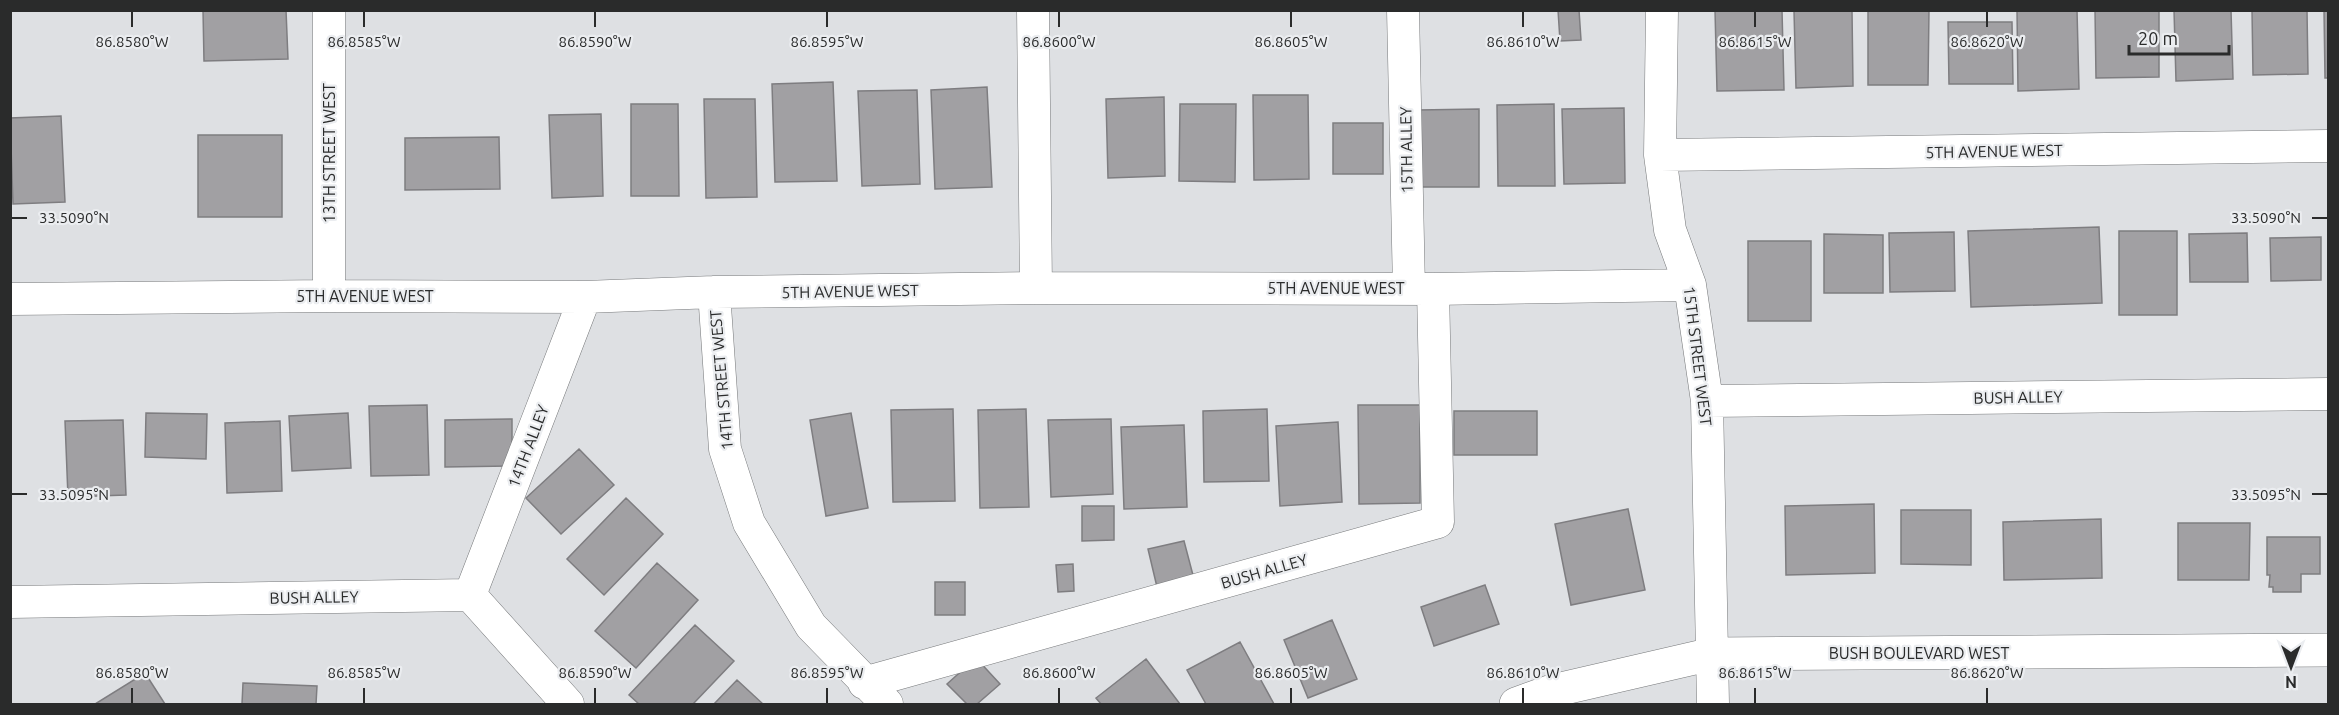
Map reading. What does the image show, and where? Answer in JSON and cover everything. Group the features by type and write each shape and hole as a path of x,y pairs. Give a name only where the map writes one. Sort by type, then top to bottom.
{"main road":[{"name":"BUSH BOULEVARD WEST","path":"1516,705 1552,691 1712,654 2328,650"}],"street":[{"name":"13TH STREET WEST","path":"329,10 329,296"},
{"path":"1033,10 1036,288"},
{"name":"15TH ALLEY","path":"1403,10 1421,288"},
{"name":"15TH STREET WEST","path":"1662,10 1660,155 1670,230 1690,285 1707,401 1713,705"},
{"name":"5TH AVENUE WEST","path":"1660,155 2328,146"},
{"name":"5TH AVENUE WEST","path":"10,299 329,296 585,297 714,292 1036,288 1690,285"},
{"name":"BUSH ALLEY","path":"864,683 1438,522 1421,288"},
{"name":"14TH STREET WEST","path":"714,292 725,448 749,523 811,626 887,705"},
{"name":"14TH ALLEY","path":"470,595 585,297"},
{"name":"BUSH ALLEY","path":"1707,401 2328,394"},
{"path":"470,595 568,705"},
{"name":"BUSH ALLEY","path":"10,602 470,595"}],"building":[{"path":"203,10 286,10 288,59 204,61"},
{"path":"1558,10 1579,10 1581,40 1560,41"},
{"path":"1715,10 1782,10 1784,90 1717,91"},
{"path":"1852,10 1853,86 1796,88 1794,11"},
{"path":"1868,10 1929,10 1928,85 1868,85"},
{"path":"2017,10 2077,10 2079,89 2018,91"},
{"path":"2095,10 2159,10 2159,77 2096,78"},
{"path":"2174,10 2231,10 2233,79 2176,81"},
{"path":"2252,10 2307,10 2308,74 2253,75"},
{"path":"2324,10 2328,10 2328,78 2325,78"},
{"path":"1948,22 2012,22 2013,84 1949,84"},
{"path":"833,82 837,181 775,182 772,84"},
{"path":"987,87 992,187 935,189 931,90"},
{"path":"917,90 920,184 862,186 858,91"},
{"path":"1253,95 1308,95 1309,179 1254,180"},
{"path":"1164,97 1165,176 1108,178 1106,99"},
{"path":"704,99 755,99 757,197 706,198"},
{"path":"631,104 678,104 679,196 631,196"},
{"path":"1180,104 1236,104 1235,182 1179,181"},
{"path":"1554,104 1555,186 1498,186 1497,105"},
{"path":"1624,108 1625,183 1564,184 1562,109"},
{"path":"1479,109 1479,187 1418,187 1418,110"},
{"path":"601,114 603,196 552,198 549,115"},
{"path":"61,116 65,202 13,204 10,118"},
{"path":"1333,123 1383,123 1383,174 1333,174"},
{"path":"198,135 282,135 282,217 198,217"},
{"path":"499,137 500,189 405,190 405,138"},
{"path":"2099,227 2102,303 1971,307 1968,231"},
{"path":"2119,231 2177,231 2177,315 2119,315"},
{"path":"1954,232 1955,291 1890,292 1889,233"},
{"path":"2247,233 2248,282 2190,282 2189,234"},
{"path":"1824,234 1883,235 1883,293 1824,293"},
{"path":"2321,237 2321,280 2271,281 2270,238"},
{"path":"1748,241 1811,241 1811,321 1748,321"},
{"path":"427,405 429,475 371,476 369,406"},
{"path":"1358,405 1420,405 1420,503 1359,504"},
{"path":"953,409 955,501 893,502 891,410"},
{"path":"1026,409 1029,507 980,508 978,410"},
{"path":"1267,409 1269,481 1204,482 1203,411"},
{"path":"1454,411 1537,411 1537,455 1454,455"},
{"path":"146,413 207,414 206,459 145,457"},
{"path":"348,413 351,468 292,471 289,416"},
{"path":"851,413 868,508 826,516 810,420"},
{"path":"512,419 512,466 445,467 445,420"},
{"path":"1111,419 1113,494 1051,497 1048,420"},
{"path":"123,420 126,495 68,497 65,421"},
{"path":"280,421 282,491 227,493 225,423"},
{"path":"1338,422 1342,502 1280,506 1276,426"},
{"path":"1184,425 1187,507 1124,509 1121,427"},
{"path":"579,449 614,485 561,534 526,498"},
{"path":"626,498 663,534 604,595 567,559"},
{"path":"1874,504 1875,573 1786,575 1785,506"},
{"path":"1082,506 1114,506 1114,540 1082,541"},
{"path":"1628,509 1645,590 1571,605 1555,524"},
{"path":"1901,510 1971,510 1971,565 1901,564"},
{"path":"2101,519 2102,578 2004,580 2003,522"},
{"path":"2178,523 2250,523 2249,580 2178,580"},
{"path":"2267,537 2320,537 2320,574 2301,574 2301,592 2273,592 2273,587 2269,587"},
{"path":"1184,541 1194,579 1157,587 1148,549"},
{"path":"657,563 698,600 636,668 595,631"},
{"path":"1073,564 1074,591 1058,592 1056,565"},
{"path":"935,582 965,582 965,615 935,615"},
{"path":"1485,585 1499,624 1434,646 1421,607"},
{"path":"1332,620 1357,679 1308,698 1284,640"},
{"path":"695,625 734,661 693,704 639,704 629,695"},
{"path":"1240,642 1274,704 1206,704 1187,670"},
{"path":"976,658 1000,684 977,704 967,704 947,684"},
{"path":"1146,659 1180,704 1101,704 1096,698"},
{"path":"145,673 165,704 95,704"},
{"path":"737,680 763,704 714,704"},
{"path":"243,683 317,686 316,704 242,704"}]}
